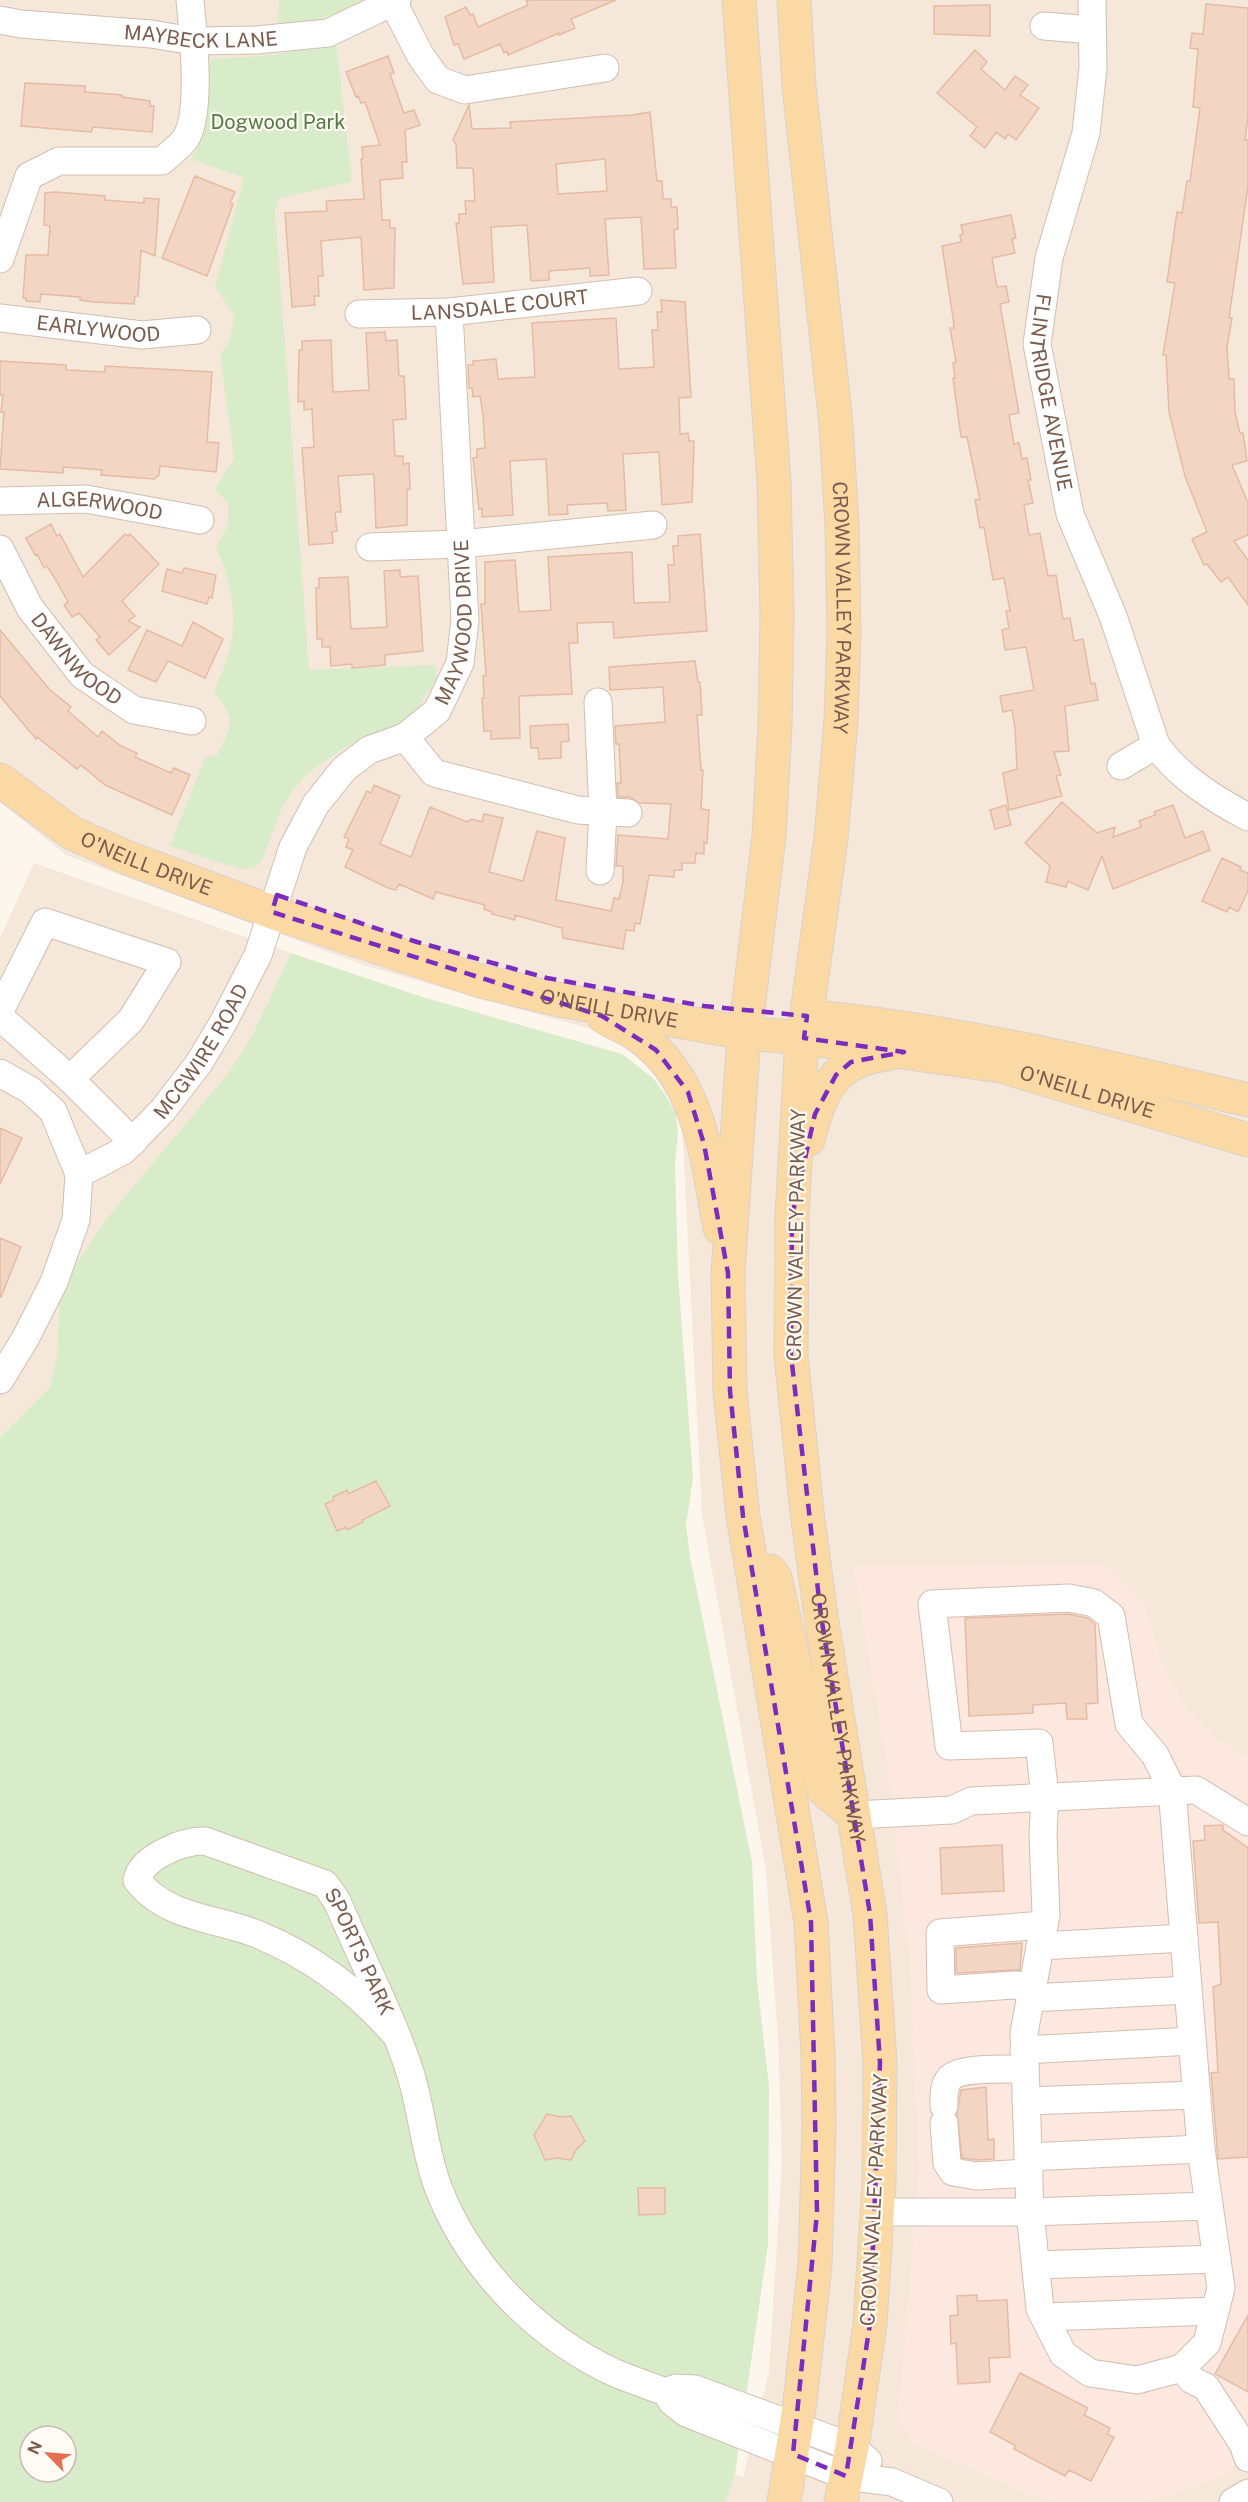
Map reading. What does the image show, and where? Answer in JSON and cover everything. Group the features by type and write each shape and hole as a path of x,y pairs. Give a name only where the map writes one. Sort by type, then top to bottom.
{"main road":[{"path":"739,0 774,482 777,615 775,726 769,836 746,1022 728,1273 730,1391 747,1538 812,1922 818,2055 818,2213 810,2322 784,2502"},
{"name":"CROWN VALLEY PARKWAY","path":"794,0 799,86 836,424 842,526 844,632 841,721 831,838 805,1027 792,1216 790,1356 820,1604 870,1914 880,2063 877,2212 870,2324 846,2475"},
{"name":"O'NEILL DRIVE","path":"0,757 67,809 128,840 274,904 480,981 560,1000 746,1022 805,1027 935,1032 1069,1058 1248,1100"},
{"name":"O'NEILL DRIVE","path":"0,780 72,833 128,858 274,904 547,978 704,1006 746,1022"},
{"path":"560,1000 602,1016 640,1036 668,1063 687,1092 704,1144 728,1273"},
{"name":"O'NEILL DRIVE","path":"805,1027 904,1052 1001,1066 1248,1140"},
{"path":"792,1216 815,1114 836,1075 852,1062 873,1055 904,1052"},
{"path":"747,1538 775,1578 823,1789 853,1808"}],"street":[{"path":"0,259 29,176 59,161 162,161 185,139 194,115 190,0"},
{"name":"FLINTRIDGE AVENUE","path":"1092,0 1094,68 1086,133 1049,258 1037,344 1070,514 1113,616 1156,745 1168,761 1218,802 1248,817"},
{"path":"395,1 420,55 438,80 465,90 605,68"},
{"name":"MAYBECK LANE","path":"0,20 21,24 151,34 193,41 257,40 328,33 395,1"},
{"path":"1044,26 1092,30"},
{"name":"LANSDALE COURT","path":"360,314 449,312 638,291"},
{"name":"MAYWOOD DRIVE","path":"274,904 293,847 315,804 344,769 369,750 405,737 437,711 460,663 465,620 449,312"},
{"name":"EARLYWOOD","path":"0,318 142,335 197,330"},
{"name":"ALGERWOOD","path":"0,501 86,499 200,519"},
{"path":"370,547 461,544 653,525"},
{"name":"DAWNWOOD","path":"0,549 30,608 82,675 134,710 192,722"},
{"path":"598,702 616,812 600,871"},
{"path":"405,737 434,773 578,810 616,812"},
{"path":"1121,766 1156,745"},
{"name":"MCGWIRE ROAD","path":"80,1174 123,1151 133,1142 163,1110 205,1053 258,955 274,904"},
{"path":"0,1011 45,922 166,962 131,1020 70,1079"},
{"path":"0,1017 70,1079 133,1142"},
{"path":"0,1072 30,1090 53,1111 80,1174 76,1220 54,1282 25,1339 0,1380"},
{"path":"1248,2458 1243,2444 1206,2387 1187,2374 1137,2380 1090,2373 1064,2354 1040,2309 1030,2212 1020,2168 1026,2101 1024,2033 1046,1915 1043,1834 1046,1796 1039,1743 950,1746 932,1604 1069,1598 1094,1603 1111,1616 1129,1724 1155,1755 1172,1789 1201,2149 1221,2288 1207,2343 1187,2374 1191,2397 1232,2458 1248,2474"},
{"path":"853,1808 952,1810 971,1801 1172,1789 1196,1790 1248,1822"},
{"name":"SPORTS PARK","path":"394,2033 376,2012 348,1987 305,1959 257,1935 186,1913 160,1901 137,1880 142,1867 147,1861 187,1843 205,1841 325,1884 337,1901 394,2033 414,2087 438,2187 458,2229 481,2264 522,2309 571,2348 616,2373 666,2392 672,2402 686,2413 794,2440 846,2475"},
{"path":"1184,1938 940,1933 941,1990 1014,1985 1031,1992 1188,1990"},
{"path":"1192,2040 1025,2059 994,2070 973,2071 950,2078 945,2086 944,2114 947,2163 953,2172 976,2176 1020,2168 1201,2149"},
{"path":"1026,2101 1197,2095"},
{"path":"877,2212 1030,2212 1209,2206"},
{"path":"1036,2265 1217,2259"},
{"path":"1045,2317 1215,2311"},
{"path":"846,2475 892,2482 939,2502"},
{"path":"1233,2502 1248,2493"}],"highlighted area":[{"path":"277,895 417,942 547,978 704,1006 807,1016 804,1038 904,1052 851,1062 836,1075 815,1114 792,1216 791,1355 821,1616 870,1914 880,2063 870,2324 846,2476 793,2454 817,2213 811,1922 743,1516 730,1391 728,1273 704,1144 688,1092 656,1050 602,1016 272,912"}],"shaded area":[{"path":"0,0 1248,0 1248,2502 726,2502 735,2474 743,2477 769,2372 782,2161 778,2038 766,1870 702,1515 681,1105 636,1049 604,1033 366,966 66,855 0,802"},
{"path":"34,863 291,953 252,1036 230,1072 107,1218 75,1266 59,1302 57,1355 50,1387 0,1438 0,938"},
{"path":"1106,1564 1146,1607 1162,1664 1186,1707 1217,1739 1248,1757 1248,2457 1217,2479 1153,2501 1059,2502 1035,2497 912,2443 898,2418 919,2171 910,1967 888,1769 853,1566"}],"green space":[{"path":"279,0 365,0 343,12 278,30"},
{"name":"Dogwood Park","path":"336,42 352,182 280,198 275,210 309,670 435,665 437,678 417,709 402,722 382,733 345,747 306,775 292,791 281,810 262,861 253,868 240,869 170,846 205,758 218,754 230,722 226,709 214,691 229,653 233,623 229,584 216,548 228,525 228,503 215,489 234,459 220,354 230,340 234,315 215,287 244,178 191,159 204,129 200,76 213,59 273,55"},
{"path":"291,953 419,996 622,1054 653,1078 676,1114 678,1274 693,1478 686,1525 690,1557 752,1862 757,1981 769,2086 768,2244 735,2474 726,2502 0,2502 0,1438 50,1387 57,1355 59,1302 75,1266 107,1218 230,1071 252,1036"}],"building":[{"path":"526,0 616,0 571,19 575,28 508,55 507,51 504,53 500,44 464,59 458,44 454,45 445,17 466,7 470,15 473,14 478,27 528,5"},
{"path":"1206,4 1248,8 1248,117 1245,140 1248,140 1248,186 1227,347 1229,379 1234,379 1235,412 1240,433 1243,433 1247,461 1232,465 1248,503 1248,535 1234,541 1248,560 1248,605 1228,577 1221,582 1207,564 1204,565 1192,539 1207,532 1185,476 1169,412 1166,355 1163,355 1175,283 1167,282 1177,212 1182,213 1187,181 1190,181 1200,108 1193,107 1198,49 1190,48 1192,33 1203,34"},
{"path":"990,5 990,36 934,34 934,6"},
{"path":"975,50 987,62 981,69 1005,90 1015,76 1028,85 1020,95 1039,108 1016,140 1008,134 1005,139 996,132 985,148 970,136 977,127 937,93"},
{"path":"388,56 394,73 390,74 404,113 414,110 420,125 405,130 407,162 402,162 403,178 380,180 382,220 390,220 390,228 395,228 394,288 364,290 361,237 321,241 323,276 318,276 319,296 314,296 315,305 292,307 285,213 327,211 326,201 364,199 362,147 380,145 365,102 361,103 358,96 356,97 346,72"},
{"path":"25,83 85,86 85,92 122,95 122,97 150,101 150,106 154,106 152,132 93,127 91,132 21,126"},
{"path":"469,105 472,129 511,128 510,122 650,112 657,181 662,181 663,199 671,199 671,207 677,207 678,229 674,230 676,268 644,269 641,217 605,219 609,275 590,276 590,268 549,271 549,280 531,281 527,225 491,227 494,282 463,284 456,223 459,223 459,214 466,214 465,201 475,201 473,168 457,168 456,144 453,140","holes":["605,159 607,191 558,194 556,164"]},
{"path":"195,176 235,192 230,203 233,204 207,276 162,258"},
{"path":"45,193 105,196 105,200 144,203 144,198 159,199 155,256 141,250 138,296 135,296 134,304 94,302 80,300 80,297 41,294 40,302 26,301 26,298 23,298 26,255 48,255 50,226 44,225"},
{"path":"1011,215 1016,238 1012,239 1015,253 992,258 997,287 1006,286 1009,302 1000,304 1019,413 1009,415 1014,444 1019,443 1022,459 1027,458 1031,480 1028,480 1033,503 1024,505 1029,535 1040,533 1048,576 1056,575 1063,619 1070,618 1074,641 1083,639 1091,684 1095,683 1098,700 1065,706 1069,751 1054,752 1061,775 1056,776 1062,796 1009,810 1003,773 1017,769 1015,728 1012,710 1003,712 1000,696 1034,690 1026,647 1005,650 1002,630 1009,628 1006,611 1010,611 1004,578 993,580 984,527 980,528 975,500 980,499 967,437 961,437 953,378 955,378 953,363 956,362 950,328 954,328 942,246 961,242 960,235 963,234 961,225"},
{"path":"661,300 685,302 691,397 679,398 680,434 688,433 689,441 694,441 692,502 662,505 659,452 623,454 626,510 608,511 607,503 567,505 568,514 549,515 546,459 510,461 513,515 482,517 473,458 477,457 477,449 485,448 483,415 480,396 473,397 472,388 469,388 468,365 473,365 473,361 496,359 498,379 535,377 532,323 616,318 619,369 654,367 652,330 658,330 657,312 662,312"},
{"path":"385,332 386,341 397,340 399,376 404,376 406,419 393,420 395,456 403,456 403,464 409,463 410,489 407,490 407,525 376,528 374,474 338,476 341,512 335,512 337,531 332,532 333,543 309,545 302,448 314,447 312,409 304,410 304,401 298,402 299,350 302,350 302,341 331,340 333,392 369,390 366,333"},
{"path":"0,361 66,365 66,370 105,372 105,366 212,372 207,442 219,443 216,472 160,466 159,475 154,479 101,475 102,470 63,467 63,473 0,469 4,412 1,412 3,395 0,395"},
{"path":"51,524 57,536 60,534 83,577 125,534 128,536 130,534 159,564 122,601 135,616 128,621 140,627 109,655 96,640 100,637 79,613 72,617 64,605 68,602 57,582 47,566 44,568 26,538"},
{"path":"700,534 707,631 614,638 613,622 577,623 578,643 569,643 572,694 519,696 520,738 491,739 491,731 484,731 482,698 484,698 483,676 486,675 481,604 485,604 485,562 515,560 519,612 551,610 548,557 632,552 634,603 670,602 668,565 674,565 673,546 678,546 678,536"},
{"path":"184,568 216,575 212,598 209,597 207,604 162,591 167,569 182,573"},
{"path":"400,570 400,577 418,576 423,651 385,655 385,665 352,668 352,664 331,666 330,647 322,647 322,639 317,639 316,588 319,588 319,578 348,577 351,629 387,627 384,571"},
{"path":"193,622 223,639 205,678 168,661 156,682 128,670 147,630 182,646"},
{"path":"0,630 50,690 71,707 68,711 98,737 102,731 121,746 137,753 135,757 171,773 174,768 190,775 172,815 105,785 81,765 77,769 37,737 36,739 0,696"},
{"path":"695,661 698,682 700,682 702,715 697,715 701,770 703,770 701,809 709,810 707,843 704,842 704,854 696,853 695,863 682,863 682,870 674,870 674,877 649,875 640,924 635,923 634,931 626,930 623,949 563,938 562,928 515,915 515,920 492,914 484,909 485,905 436,892 433,899 399,884 396,890 388,888 345,867 353,850 346,847 349,839 344,837 367,791 371,793 374,785 400,796 380,844 411,857 430,807 467,822 472,819 482,822 484,814 503,818 489,872 523,881 537,831 565,838 556,900 611,911 614,898 619,899 623,882 623,866 616,866 618,835 668,839 671,804 639,803 630,797 618,797 617,783 621,783 619,744 616,744 615,726 665,722 663,687 610,690 609,667"},
{"path":"568,724 569,741 561,742 561,758 539,759 538,748 531,748 530,726"},
{"path":"1062,802 1097,833 1115,827 1113,837 1141,827 1139,821 1173,805 1185,838 1203,831 1210,850 1113,889 1102,856 1088,890 1068,881 1066,887 1046,882 1050,866 1025,843"},
{"path":"1006,805 1011,825 995,829 990,810"},
{"path":"1222,858 1248,873 1248,891 1238,912 1229,907 1227,912 1202,901"},
{"path":"0,1128 22,1138 0,1184"},
{"path":"0,1238 21,1247 1,1297 0,1297"},
{"path":"376,1481 390,1506 347,1530 346,1527 337,1531 325,1504 347,1490 348,1494"},
{"path":"1068,1614 1087,1618 1095,1624 1098,1703 1086,1704 1087,1719 1067,1719 1066,1703 1033,1705 1033,1713 969,1716 965,1618"},
{"path":"1223,1825 1223,1830 1248,1848 1248,2157 1218,2159 1211,2073 1218,2072 1213,1987 1221,1984 1218,1922 1199,1923 1193,1841 1205,1840 1204,1826"},
{"path":"1002,1845 1004,1891 942,1894 940,1848"},
{"path":"1022,1943 1020,1970 956,1973 956,1948"},
{"path":"986,2087 988,2140 994,2139 994,2159 962,2158 957,2114 961,2090"},
{"path":"547,2114 560,2117 571,2116 585,2141 576,2150 571,2160 557,2158 545,2160 534,2135"},
{"path":"638,2188 665,2188 665,2214 639,2215"},
{"path":"977,2295 977,2301 1007,2300 1010,2357 989,2358 990,2382 958,2384 956,2343 951,2344 950,2316 958,2315 957,2296"},
{"path":"1248,2315 1248,2392 1215,2374"},
{"path":"1020,2373 1088,2408 1084,2415 1110,2428 1107,2434 1114,2437 1091,2481 1069,2470 1065,2476 1014,2449 1016,2446 990,2432"}]}
